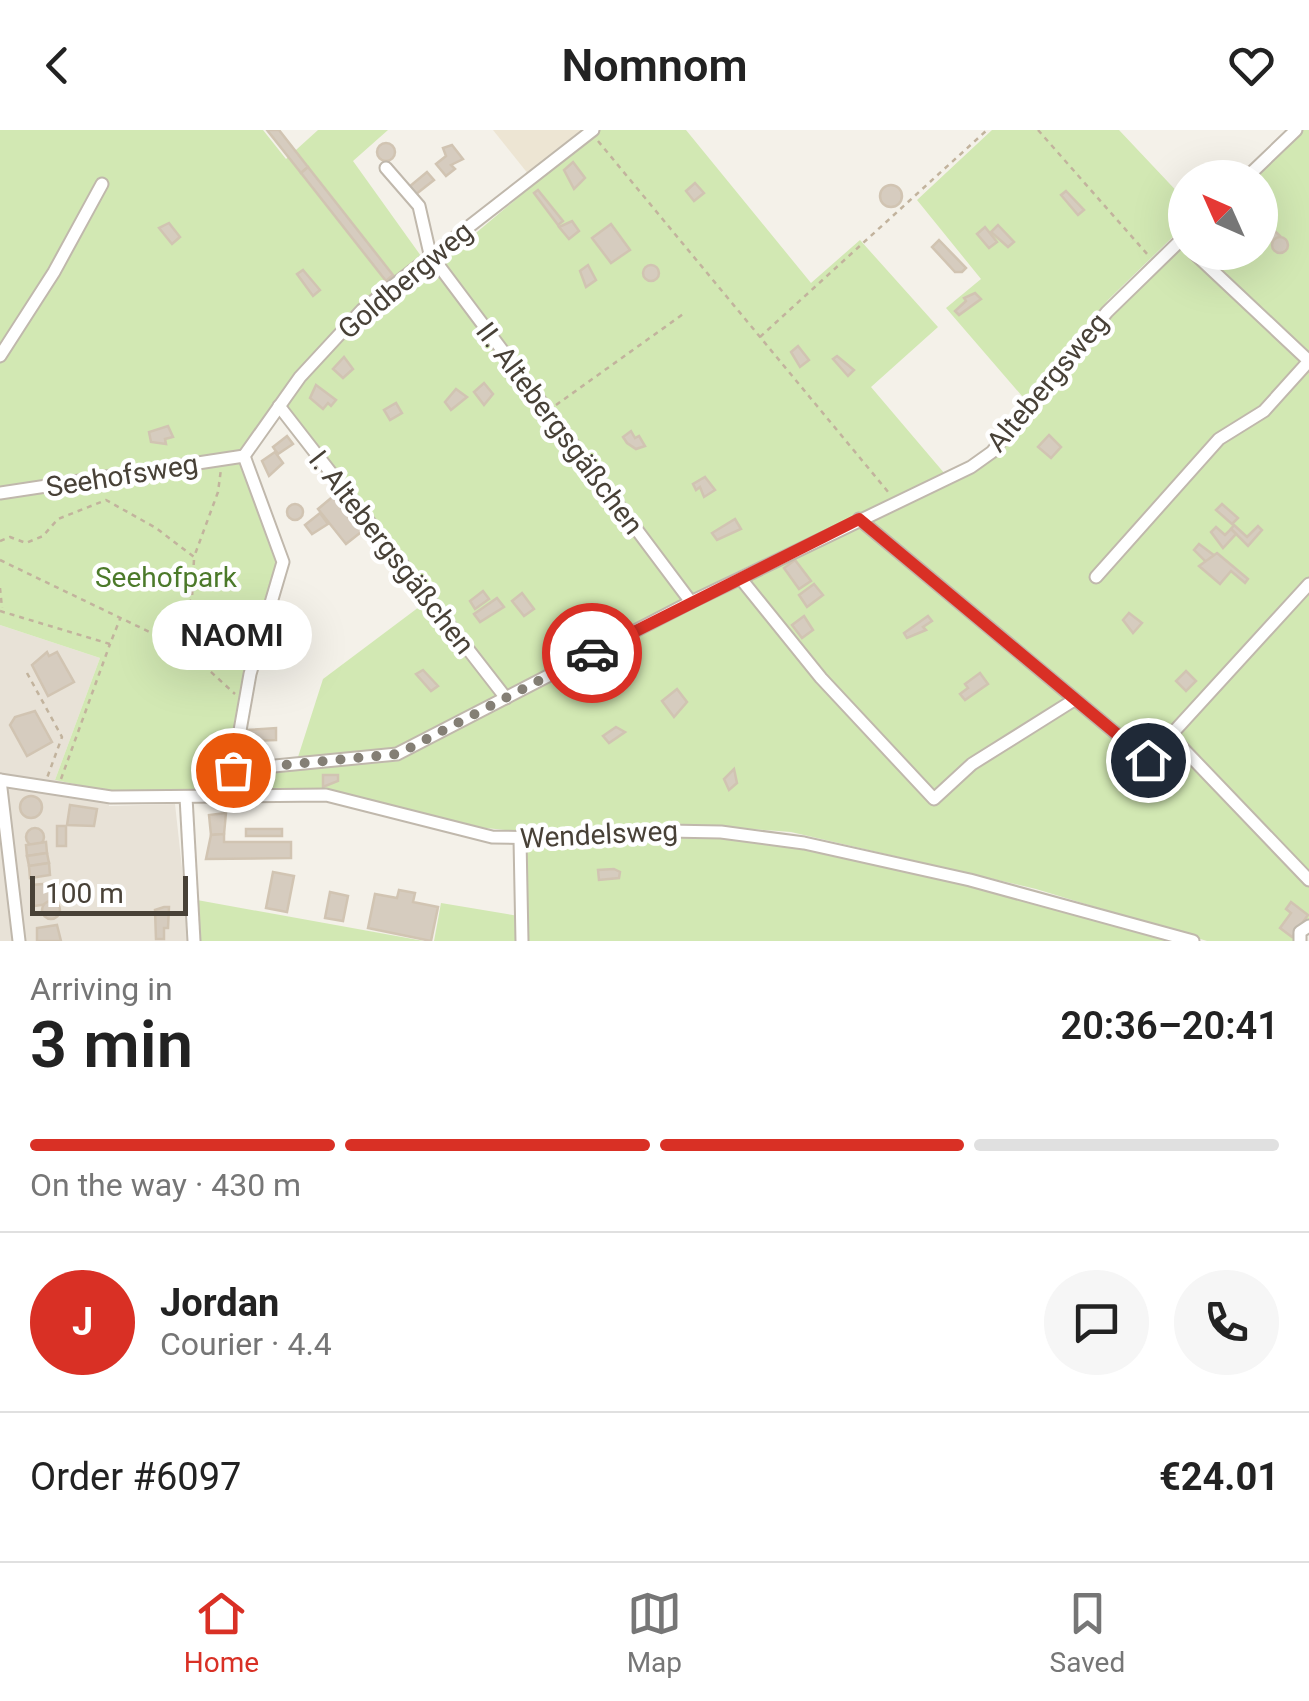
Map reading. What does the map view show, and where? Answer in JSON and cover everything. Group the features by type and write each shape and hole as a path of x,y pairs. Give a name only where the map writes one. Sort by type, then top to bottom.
{"street":[{"path":"1265,160 1296,130"},
{"name":"Goldbergweg","path":"244,456 335,337 430,254 592,131"},
{"path":"386,168 423,215 430,254"},
{"path":"0,356 54,272 102,184"},
{"name":"Altebergsweg","path":"233,770 398,754 691,602 971,466 992,452 1107,312 1168,253"},
{"name":"II. Altebergsgäßchen","path":"430,254 691,602"},
{"path":"1096,577 1219,439 1264,411 1309,361 1212,270"},
{"name":"I. Altebergsgäßchen","path":"279,406 506,698"},
{"path":"212,793 233,770 250,674 283,562 244,456"},
{"name":"Seehofsweg","path":"0,493 244,456"},
{"path":"859,519 1142,759 1153,759 1309,584"},
{"path":"741,579 821,678 934,799 972,764 1074,700"},
{"path":"1172,737 1309,880"},
{"path":"0,780 4,857 19,941"},
{"name":"Wendelsweg","path":"0,780 111,797 212,793 326,795 474,835 520,839 601,839 687,830 804,843 970,880 1193,941"},
{"path":"186,797 194,941"},
{"path":"520,839 522,941"},
{"path":"1300,941 1300,932 1309,926"}],"path":[{"path":"758,338 987,130"},
{"path":"1038,130 1156,264"},
{"path":"592,131 896,502"},
{"path":"546,412 686,312"},
{"path":"171,642 192,598 197,569 194,557 218,492 222,460"},
{"path":"0,540 26,542 42,536 72,511 114,501 194,557"},
{"path":"0,560 171,642 210,667 226,684"},
{"path":"0,588 1,610 110,644"},
{"path":"52,786 120,617"},
{"path":"26,673 62,737 52,786"},
{"path":"60,745 70,748"}],"shaded area":[{"path":"493,130 586,130 529,175"},
{"path":"0,625 100,658 55,780 108,791 109,806 175,804 190,941 0,941"}],"green space":[{"path":"0,130 263,130 286,159 318,130 388,130 353,161 421,256 362,307 240,454 0,491"},
{"path":"598,130 686,130 811,283 860,240 938,327 871,387 945,474 734,573 396,748 298,757 323,679 435,595 284,406 342,339 427,260 445,259"},
{"path":"992,130 1119,130 1168,182 1168,242 1108,300 1028,403 946,308 981,279 917,200"},
{"path":"1303,130 1309,130 1309,921 1297,941 1207,941 1036,889 791,832 670,823 616,832 524,832 476,827 327,789 226,787 232,775 399,761 511,699 998,452 1117,309 1168,259 1168,270 1278,270 1278,160 1271,160"},
{"name":"Seehofpark","path":"238,459 277,566 245,674 225,772 210,786 182,791 108,791 55,780 100,658 0,625 0,496"},
{"path":"667,834 731,838 858,858 1169,941 434,941 441,903 525,917 524,844 599,847"},
{"path":"197,900 424,941 199,941"}],"building":[{"path":"267,130 279,130 308,167 301,173"},
{"path":"386,143 395,152 386,161 377,152"},
{"path":"452,145 463,159 451,165 455,169 446,176 436,164 446,156 443,148"},
{"path":"573,162 585,178 574,189 564,170"},
{"path":"308,167 393,275 386,281 301,173"},
{"path":"427,172 434,180 415,195 409,187"},
{"path":"695,183 704,193 694,201 686,191"},
{"path":"891,185 899,188 899,204 891,207 883,204 880,196 883,188"},
{"path":"538,190 563,221 558,225 534,193"},
{"path":"1066,191 1084,210 1078,215 1061,195"},
{"path":"572,221 579,231 569,239 559,227"},
{"path":"169,223 180,237 172,244 159,228"},
{"path":"611,224 630,250 611,263 592,238"},
{"path":"998,225 1014,242 1008,247 991,232"},
{"path":"985,227 997,242 989,248 977,234"},
{"path":"1278,238 1286,239 1286,251 1278,252"},
{"path":"939,240 966,268 962,272 955,272 932,247"},
{"path":"588,265 596,280 586,287 580,271"},
{"path":"651,265 659,273 651,281 643,273"},
{"path":"303,270 320,290 313,296 297,274"},
{"path":"975,293 981,299 959,315 955,311 966,301 964,298"},
{"path":"798,346 809,360 800,367 791,352"},
{"path":"837,356 854,370 848,376 833,359"},
{"path":"344,357 353,369 343,378 333,369"},
{"path":"484,383 493,394 484,405 474,392"},
{"path":"316,385 336,400 331,406 328,403 323,409 310,398"},
{"path":"456,389 467,397 451,410 445,402"},
{"path":"396,403 402,413 390,420 384,410"},
{"path":"168,426 173,437 165,439 166,444 151,442 149,432"},
{"path":"631,431 645,446 636,449 627,443 623,437"},
{"path":"1049,435 1061,447 1051,458 1038,447"},
{"path":"287,436 293,444 278,454 273,447"},
{"path":"275,452 283,463 269,476 262,461"},
{"path":"705,477 715,490 704,497 700,487 696,490 693,484"},
{"path":"337,493 365,529 346,544 318,509"},
{"path":"295,504 303,512 295,520 287,512"},
{"path":"1222,504 1238,518 1232,524 1216,510"},
{"path":"320,513 328,524 312,534 305,525"},
{"path":"735,519 741,529 717,540 712,533"},
{"path":"1234,525 1247,537 1258,526 1262,530 1248,546 1231,529"},
{"path":"1216,527 1225,535 1231,529 1236,534 1223,548 1211,532"},
{"path":"1199,544 1215,556 1208,564 1194,550"},
{"path":"1217,553 1248,579 1245,583 1231,571 1220,584 1199,566"},
{"path":"795,560 811,581 799,589 784,568"},
{"path":"814,584 823,595 807,607 799,595"},
{"path":"483,591 489,599 475,609 470,601"},
{"path":"522,593 534,609 524,616 512,601"},
{"path":"497,598 504,607 480,622 474,614"},
{"path":"1129,613 1142,623 1133,633 1123,620"},
{"path":"804,616 813,630 802,638 792,625"},
{"path":"928,616 932,621 923,627 926,630 907,638 904,633"},
{"path":"47,652 49,656 57,652 74,682 48,696 32,665"},
{"path":"423,670 438,686 431,691 416,674"},
{"path":"574,670 584,683 569,690 561,680"},
{"path":"1186,671 1196,681 1186,691 1176,681"},
{"path":"980,673 988,684 965,700 960,694 968,688 965,684"},
{"path":"677,689 687,702 674,717 662,701"},
{"path":"35,711 52,742 27,756 10,725 15,717"},
{"path":"616,727 625,732 609,743 603,736"},
{"path":"276,728 276,740 244,741 247,730"},
{"path":"734,769 737,783 729,790 724,779"},
{"path":"323,775 338,775 338,781 323,787"},
{"path":"31,796 42,807 31,818 20,807"},
{"path":"70,805 97,809 94,826 67,825"},
{"path":"226,813 224,834 211,835 209,815"},
{"path":"57,826 66,826 66,846 57,846"},
{"path":"35,828 44,837 35,846 26,837"},
{"path":"246,829 282,829 282,836 246,836"},
{"path":"224,834 224,842 291,842 291,858 206,859 211,835"},
{"path":"46,842 47,853 27,856 26,845"},
{"path":"47,853 49,863 29,866 27,856"},
{"path":"49,863 50,875 30,878 29,866"},
{"path":"598,870 620,872 619,878 599,880"},
{"path":"273,872 294,876 287,912 266,908"},
{"path":"53,883 55,903 34,906 32,885"},
{"path":"399,890 415,893 413,902 438,907 431,941 368,928 375,894 397,898"},
{"path":"330,892 348,896 343,921 325,918"},
{"path":"51,901 60,910 51,919 42,910"},
{"path":"1291,902 1308,915 1292,937 1280,928 1291,913 1286,909"},
{"path":"169,907 168,928 164,928 164,939 156,939 155,910"},
{"path":"57,925 61,941 37,941 37,928"}],"way so far":[{"path":"233,770 398,754 592,653"}],"place":[{"name":"NAOMI","path":"233,770"}],"route":[{"path":"592,653 859,519 1142,759 1148,760"}]}
